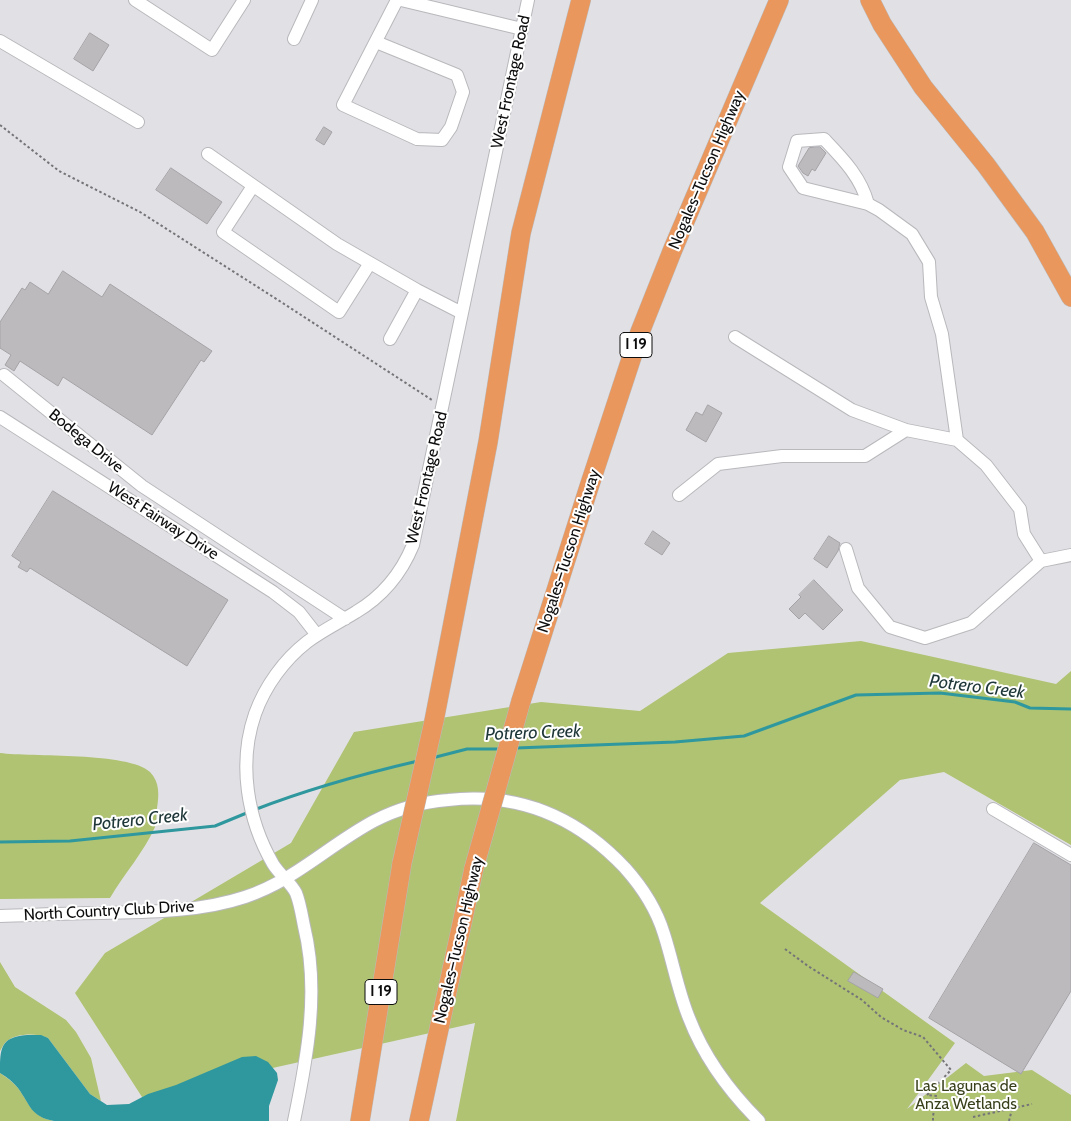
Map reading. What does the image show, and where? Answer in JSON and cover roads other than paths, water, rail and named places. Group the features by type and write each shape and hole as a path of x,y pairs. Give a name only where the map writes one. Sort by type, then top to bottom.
{"highway":[{"name":"I 19","path":"360,1121 402,863 434,722 488,442 521,233 581,0"},
{"name":"Nogales–Tucson Highway","path":"419,1121 474,868 521,701 588,490 640,332 673,249 779,0"},
{"path":"870,0 882,24 923,86 986,165 1035,232 1071,297"}],"street":[{"path":"135,0 212,50 244,0"},
{"path":"294,38 312,0"},
{"path":"376,42 457,74 463,92 451,127 442,140 417,138 343,105 376,42 399,0 522,29"},
{"name":"West Frontage Road","path":"294,1121 309,1040 311,993 305,929 295,892 273,864 255,823 248,789 247,749 253,722 262,697 281,667 317,635 368,605 380,595 395,578 407,559 417,530 528,0"},
{"path":"0,41 138,122"},
{"path":"868,204 864,190 853,171 824,139 797,141 789,167 803,188 868,204 912,234 929,262 932,297 942,334 957,440"},
{"path":"208,154 337,244 417,290 462,313"},
{"path":"253,186 223,232 339,312 370,263"},
{"path":"390,339 417,290"},
{"path":"735,337 852,410 906,430 957,440 986,465 1020,509 1024,534 1041,561"},
{"name":"Bodega Drive","path":"4,375 142,486 345,619"},
{"name":"West Fairway Drive","path":"0,418 272,592 299,612 317,635"},
{"path":"678,495 718,464 782,456 865,456 906,430"},
{"path":"846,549 858,588 890,627 925,638 971,623 1041,561 1071,555"},
{"name":"North Country Club Drive","path":"0,916 148,912 221,903 244,898 285,880 356,832 387,814 421,803 461,798 506,800 529,806 552,814 593,838 628,871 642,890 664,933 689,1018 702,1046 736,1098 759,1121"},
{"path":"993,809 1071,855"}],"water":[{"path":"41,1035 48,1038 90,1094 107,1105 129,1104 148,1094 176,1085 242,1057 256,1056 268,1062 277,1073 278,1080 269,1106 269,1121 54,1121 46,1119 35,1113 16,1086 0,1073 0,1057 3,1046 11,1038"}],"waterway":[{"name":"Potrero Creek","path":"516,748 675,742 744,736 856,695 940,693 1015,702 1030,708 1071,709"},
{"name":"Potrero Creek","path":"432,758 467,749 502,749"},
{"name":"Potrero Creek","path":"254,810 335,783 418,761"},
{"name":"Potrero Creek","path":"0,842 70,841 215,826 249,812"}],"park label":[{"name":"Las Lagunas de Anza Wetlands","path":"966,1095"}]}
